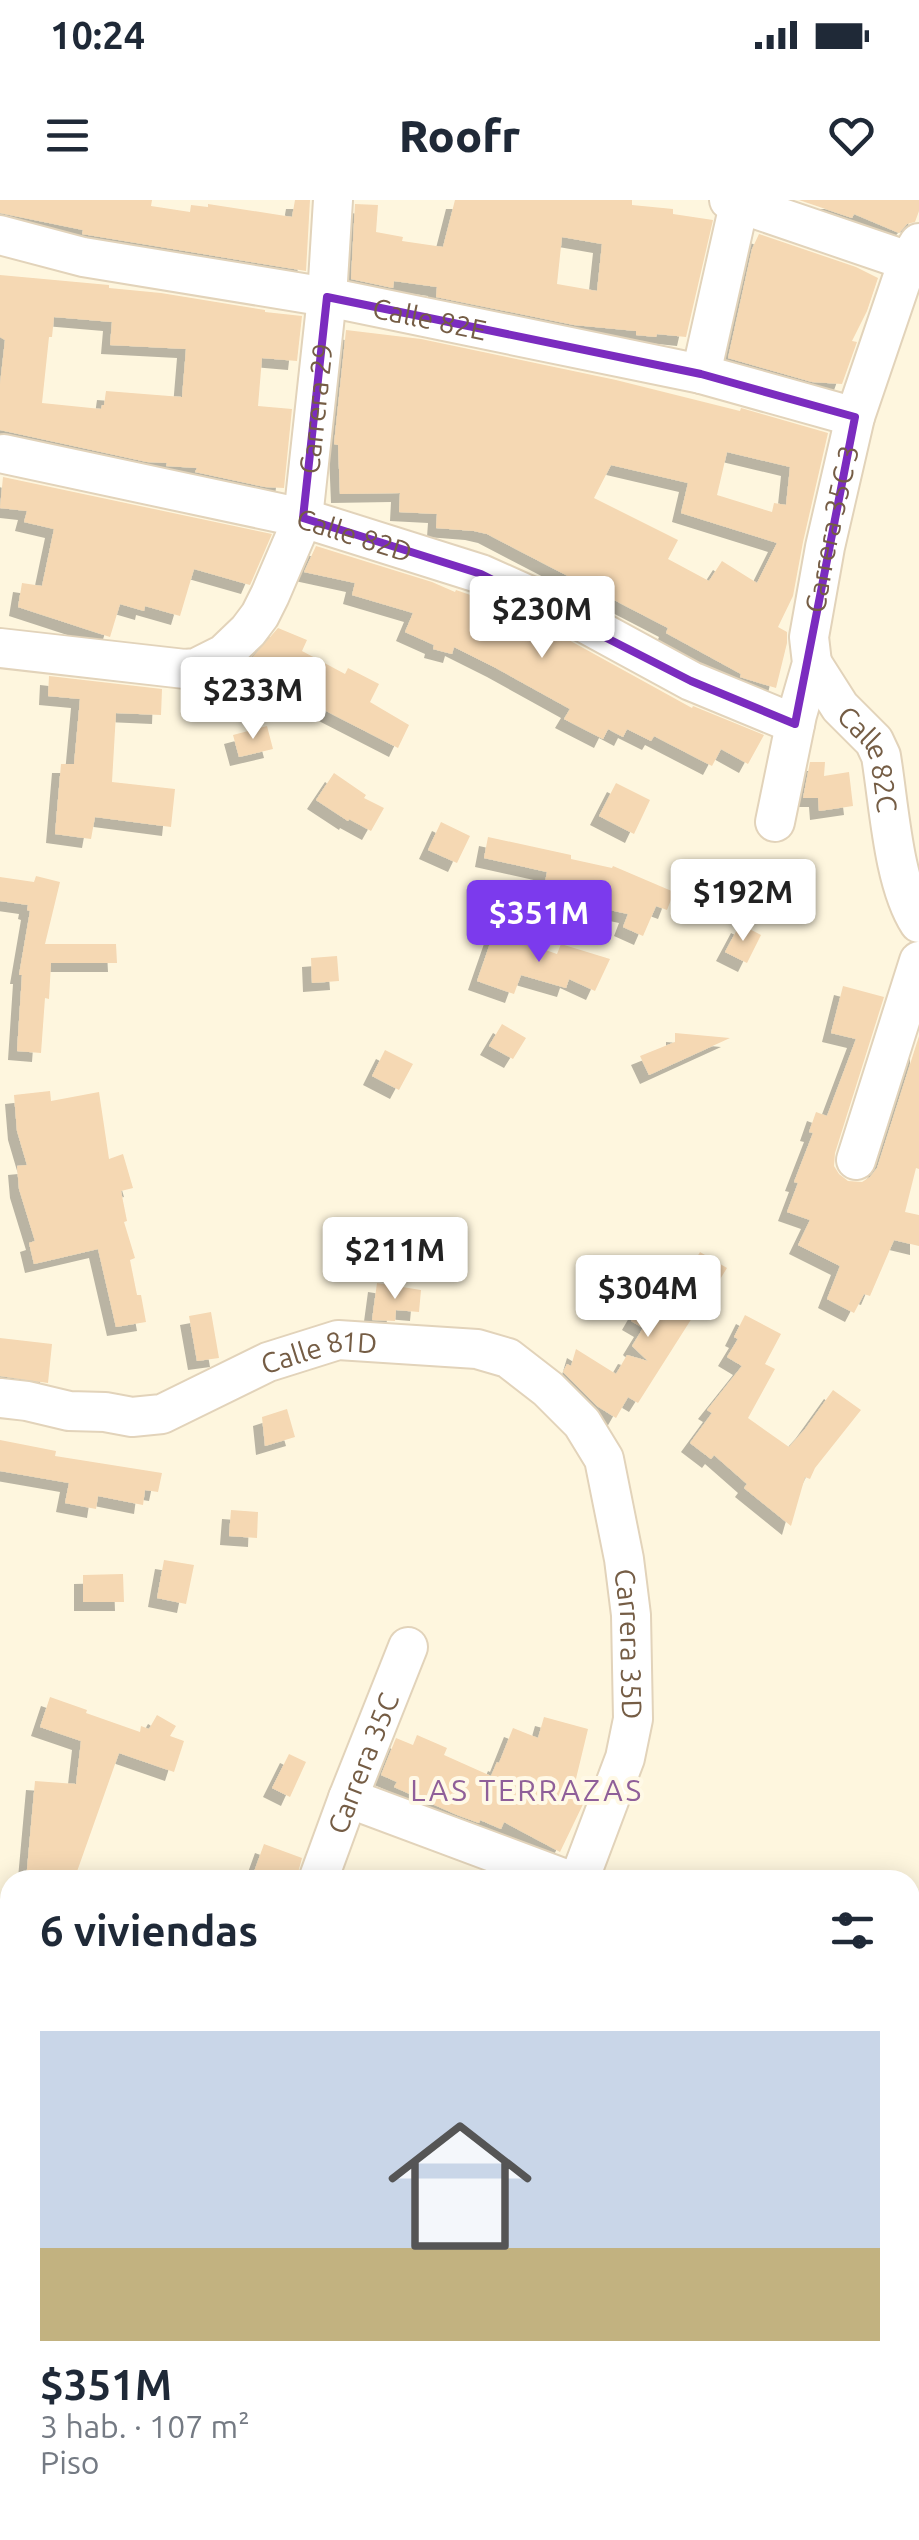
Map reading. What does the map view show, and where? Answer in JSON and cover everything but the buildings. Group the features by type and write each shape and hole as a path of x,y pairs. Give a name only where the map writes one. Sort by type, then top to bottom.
{"street":[{"name":"Carrera 29","path":"0,648 196,668 224,654 260,615 303,518 334,200"},
{"path":"701,374 736,201 914,252"},
{"name":"Calle 82E","path":"0,235 83,257 327,297 701,374 855,417"},
{"name":"Carrera 35C 3","path":"775,822 812,662 809,637 855,417 914,252"},
{"name":"Calle 82D","path":"4,454 303,518 481,574 557,608 690,681 795,724"},
{"name":"Calle 82C","path":"812,662 840,707 874,740 881,756 897,857 906,895 919,924"},
{"path":"856,1160 919,960"},
{"name":"Calle 81D","path":"0,1398 69,1411 162,1414 268,1362 338,1340 477,1348 508,1358 548,1389 582,1422 604,1459"},
{"name":"Carrera 35D","path":"583,1870 625,1758 633,1719 631,1615 604,1459"},
{"name":"Carrera 35C","path":"322,1870 408,1647"},
{"path":"348,1798 541,1870"}],"highlighted area":[{"path":"327,297 701,374 855,417 795,724 691,681 481,574 303,518"}],"district":[{"name":"LAS TERRAZAS","path":"527,1790"}]}
